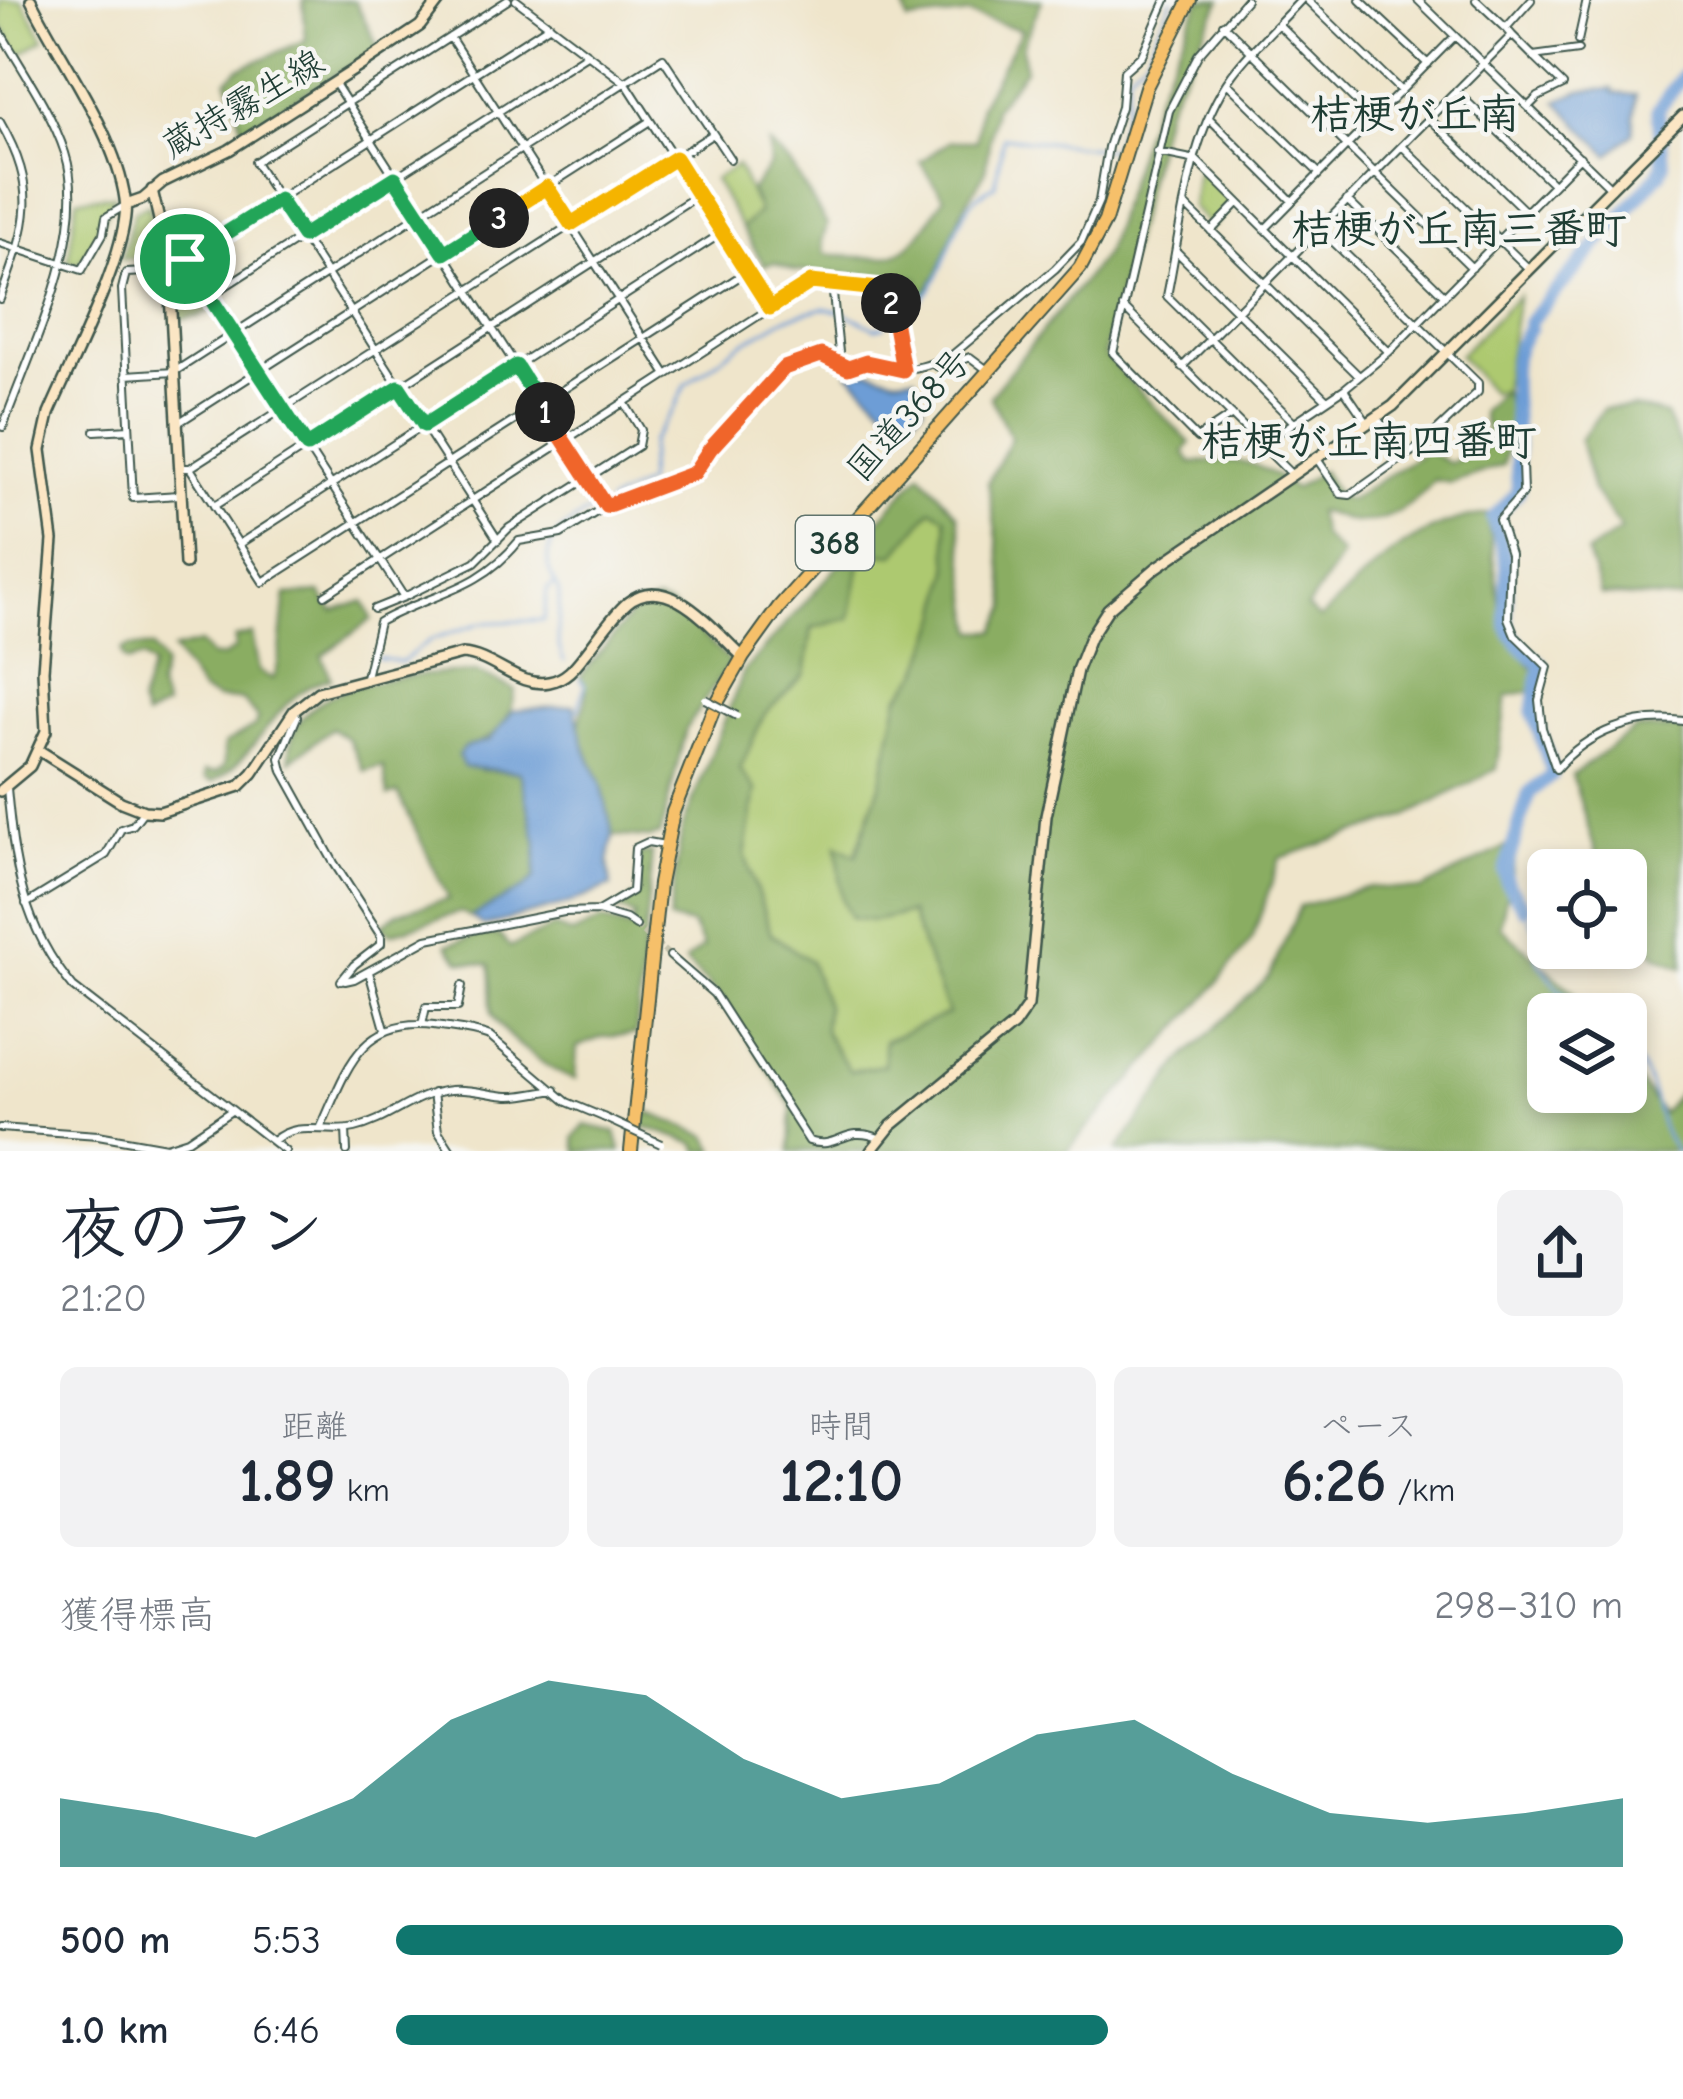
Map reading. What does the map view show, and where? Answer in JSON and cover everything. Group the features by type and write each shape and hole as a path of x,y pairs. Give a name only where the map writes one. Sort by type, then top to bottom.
{"highway":[{"name":"国道368号","path":"631,1151 665,844 701,734 743,658 779,608 1068,283 1097,240 1135,115 1190,0"}],"street":[{"path":"31,0 95,116 125,205 119,243 42,440 52,541 43,670 46,731 40,751 25,772 3,789 18,875 48,957 74,986 284,1151"},
{"name":"蔵持霧生線","path":"125,205 229,150 334,82 420,26 440,0"},
{"path":"498,541 255,162 512,0 626,83 770,308"},
{"path":"366,677 379,622 468,585 492,570 519,541 557,535 604,504 694,473 784,368 821,355 848,368 866,362 903,370 951,356 1076,248 1099,201 1121,107 1124,71 1142,55 1166,0"},
{"path":"1232,415 1197,438 1113,353 1169,111 1187,73 1246,0"},
{"path":"1294,422 1167,296 1209,118 1227,83 1304,0 1401,91"},
{"path":"1315,8 1322,0"},
{"path":"1360,0 1428,64"},
{"path":"1418,0 1612,189"},
{"path":"1476,0 1563,85 1528,107"},
{"path":"1182,367 1483,64 1531,0"},
{"path":"1533,56 1578,46 1587,0"},
{"path":"1223,24 1472,268"},
{"path":"1278,24 1374,118"},
{"path":"168,258 185,259 550,25"},
{"path":"0,31 55,128 69,165 73,211 61,265 0,426"},
{"path":"1265,229 1455,36"},
{"path":"450,37 668,375"},
{"path":"210,296 588,54"},
{"path":"126,375 174,373 663,58 730,158"},
{"path":"334,82 604,504"},
{"path":"1227,83 1320,173"},
{"path":"1456,92 1553,184"},
{"path":"871,1151 879,1138 1014,1025 1028,1005 1046,816 1077,670 1095,628 1132,586 1373,421 1447,354 1683,116"},
{"path":"1209,118 1292,201"},
{"path":"1430,119 1526,212"},
{"path":"177,424 650,121"},
{"path":"0,122 19,157 27,192 26,220 0,299"},
{"path":"185,468 713,134"},
{"path":"1402,146 1531,271"},
{"path":"1157,152 1196,160 1389,352"},
{"path":"1262,444 1389,352 1580,158"},
{"path":"152,190 168,258 177,424 185,468 181,495 185,564"},
{"path":"214,506 698,195"},
{"path":"1347,200 1444,295"},
{"path":"1211,231 1239,202"},
{"path":"0,243 77,270 85,267 103,234 106,217 125,205"},
{"path":"1186,206 1360,377"},
{"path":"1317,459 1341,494 1350,495 1406,457 1478,392 1478,383 1320,229"},
{"path":"239,544 722,233"},
{"path":"1176,251 1328,400"},
{"path":"185,259 404,597"},
{"path":"168,271 126,273 122,289 129,429 133,497 181,495"},
{"path":"185,468 262,581 748,271"},
{"path":"325,595 811,282 888,290 903,370"},
{"path":"832,284 840,362"},
{"path":"1123,307 1293,476"},
{"path":"932,364 941,368 970,357 990,373"},
{"path":"1344,389 1406,457"},
{"path":"374,609 475,562 509,529 638,446 641,430 624,402"},
{"path":"95,431 129,429"},
{"path":"1521,434 1523,493 1498,520 1511,562 1507,606 1515,635 1548,667 1539,700 1542,728 1556,769 1572,753 1617,726 1647,718 1683,721"},
{"path":"40,751 122,802 160,812 233,790 253,773 294,711 318,692 462,654 484,657 528,681 551,682 575,667 625,605 645,594 680,601 743,658"},
{"path":"705,699 737,716"},
{"path":"294,711 297,717 280,758 283,771 334,863 382,936 381,944 341,981 369,972 427,939 572,911 598,911 636,926"},
{"path":"26,904 106,855 121,829 133,825 144,811"},
{"path":"598,911 632,891 635,848 648,842 665,844"},
{"path":"670,956 714,994 809,1141 826,1144 860,1132 879,1138"},
{"path":"369,972 385,1028"},
{"path":"422,1025 426,1007 458,1007 461,986"},
{"path":"320,1130 352,1060 385,1028 422,1025 490,1037 567,1102 664,1148"},
{"path":"273,1141 298,1128 346,1130 434,1093 466,1089 512,1097 556,1090"},
{"path":"434,1093 438,1131 451,1151"},
{"path":"0,1128 176,1146 231,1111"},
{"path":"346,1130 347,1151"},
{"path":"98,1135 101,1151"}],"green space":[{"path":"0,0 22,0 44,39 19,55 0,22"},
{"path":"303,0 355,1 379,49 243,130 227,80 239,69 306,40"},
{"path":"903,0 1042,0 1022,47 1025,70 994,108 985,172 962,210 938,273 922,298 918,278 764,265 742,228 759,212 751,191 770,165 769,144 791,165 827,225 822,241 825,254 870,257 898,253 909,246 944,197 920,162 950,141 976,141 980,105 1022,30 969,14 908,21"},
{"path":"1200,0 1221,0 1165,110 1104,355 1190,443 1184,452 1192,463 1246,463 1294,489 1322,471 1339,497 1350,500 1426,451 1450,463 1490,445 1481,412 1503,390 1512,415 1503,465 1451,483 1434,480 1410,504 1379,520 1356,522 1317,512 1322,536 1342,555 1307,608 1320,619 1376,566 1414,539 1487,514 1503,627 1535,672 1534,690 1507,696 1496,769 1407,816 1280,858 1252,939 1208,995 1067,1151 790,1151 792,1106 722,999 685,961 703,947 692,925 669,920 682,829 744,671 921,473 958,515 975,631 996,631 1008,607 988,482 1011,438 990,396 1105,254 1156,95","holes":["932,509 946,517 949,571 940,617 920,672 899,697 881,782 856,855 837,845 842,899 851,918 873,921 910,913 948,1014 884,1041 884,1065 850,1071 824,1031 826,1006 810,961 771,934 745,855 756,790 740,769 764,715 805,674 812,628 850,618 862,552 895,554"]},
{"path":"737,165 759,212 742,228 714,180"},
{"path":"1197,172 1233,202 1214,225 1192,207"},
{"path":"115,195 87,252 76,264 68,261 77,199"},
{"path":"148,205 163,253 122,259 134,212"},
{"path":"186,267 213,308 178,320 175,271"},
{"path":"1518,296 1503,390 1492,393 1459,355"},
{"path":"1634,407 1666,415 1683,452 1683,600 1601,595 1587,553 1621,530 1593,490 1580,440 1603,409"},
{"path":"933,509 946,517 949,571 940,617 920,672 899,697 881,782 855,856 838,846 873,921 910,913 949,1015 885,1041 885,1065 850,1071 824,1031 826,1006 810,962 771,934 745,855 756,790 740,769 764,714 805,674 812,628 850,618 862,551"},
{"path":"320,593 333,611 364,601 372,619 322,656 331,678 295,696 229,771 212,782 204,779 204,772 215,773 224,766 224,744 255,726 258,718 242,700 217,699 201,691 173,650 200,643 212,657 223,657 235,649 235,638 252,634 259,671 273,679 286,595"},
{"path":"656,601 671,606 730,662 686,729 660,835 613,835 597,772 580,732 586,691 580,677 633,612"},
{"path":"152,647 164,665 158,686 165,707 145,718 140,704 152,666 143,658 128,662 123,658 122,650"},
{"path":"477,672 515,690 500,728 465,747 480,770 520,772 537,843 536,876 524,888 471,917 461,912 391,933 381,926 397,913 449,899 398,793 388,796 383,766 364,771 348,739 332,728 290,761 294,733 309,711 359,685"},
{"path":"1683,728 1683,968 1656,955 1647,944 1647,849 1595,849 1572,775 1635,729"},
{"path":"1505,847 1516,853 1500,926 1527,950 1527,969 1547,969 1574,993 1527,993 1527,1113 1647,1113 1647,1093 1662,1113 1683,1088 1683,1151 1117,1151 1182,1060 1269,977 1300,906 1370,887 1421,890"},
{"path":"652,853 636,1034 602,1037 577,1047 575,1079 566,1076 528,1052 496,1021 490,965 460,961 447,945 499,935 510,947 554,927 572,934 602,920 630,929 635,916 618,909 640,893 639,854"},
{"path":"642,1110 708,1136 715,1151 699,1151 696,1144 640,1125"},
{"path":"585,1125 616,1132 621,1151 577,1151 574,1138"}],"water":[{"path":"1613,89 1614,93 1636,95 1633,133 1609,155 1557,101 1580,91"},
{"path":"871,371 896,378 915,376 924,406 912,418 896,418 849,373"},
{"path":"574,705 613,835 608,863 611,886 570,903 484,926 471,917 535,877 537,843 520,772 464,767 458,755 465,747 490,740 513,711"}],"waterway":[{"path":"900,322 932,285 964,213 982,192 995,186 1003,137 1113,150 1126,106 1128,73 1146,56 1172,0"},
{"path":"1515,430 1514,364 1529,322 1659,174 1663,163 1658,109 1683,76"},
{"path":"608,503 646,483 651,442 686,384 739,345 786,318 823,308 875,328 885,326"},
{"path":"1516,438 1518,492 1493,518 1505,558 1509,629 1541,664 1533,713 1551,768"},
{"path":"564,661 558,637 559,592 549,569 550,547 562,530 599,507"},
{"path":"378,658 401,662 432,639 481,623 544,620 547,590 554,584"},
{"path":"578,710 585,685 580,679"},
{"path":"1524,908 1505,872 1529,793 1552,775"},
{"path":"1544,969 1564,993"},
{"path":"1647,1078 1662,1126 1676,1151"}],"tunnel":[{"path":"636,926 670,956"}],"district":[{"name":"桔梗が丘南","path":"1415,114"},
{"name":"桔梗が丘南三番町","path":"1459,229"},
{"name":"桔梗が丘南四番町","path":"1369,441"}],"route":[{"path":"675,158 770,308 811,282 888,290 903,370 877,362 848,368 821,355 793,362 710,449 694,473 606,506 516,366 424,425 399,387 307,446 185,259 279,200 303,236 395,178 444,253 547,187 571,224 675,158"}]}
